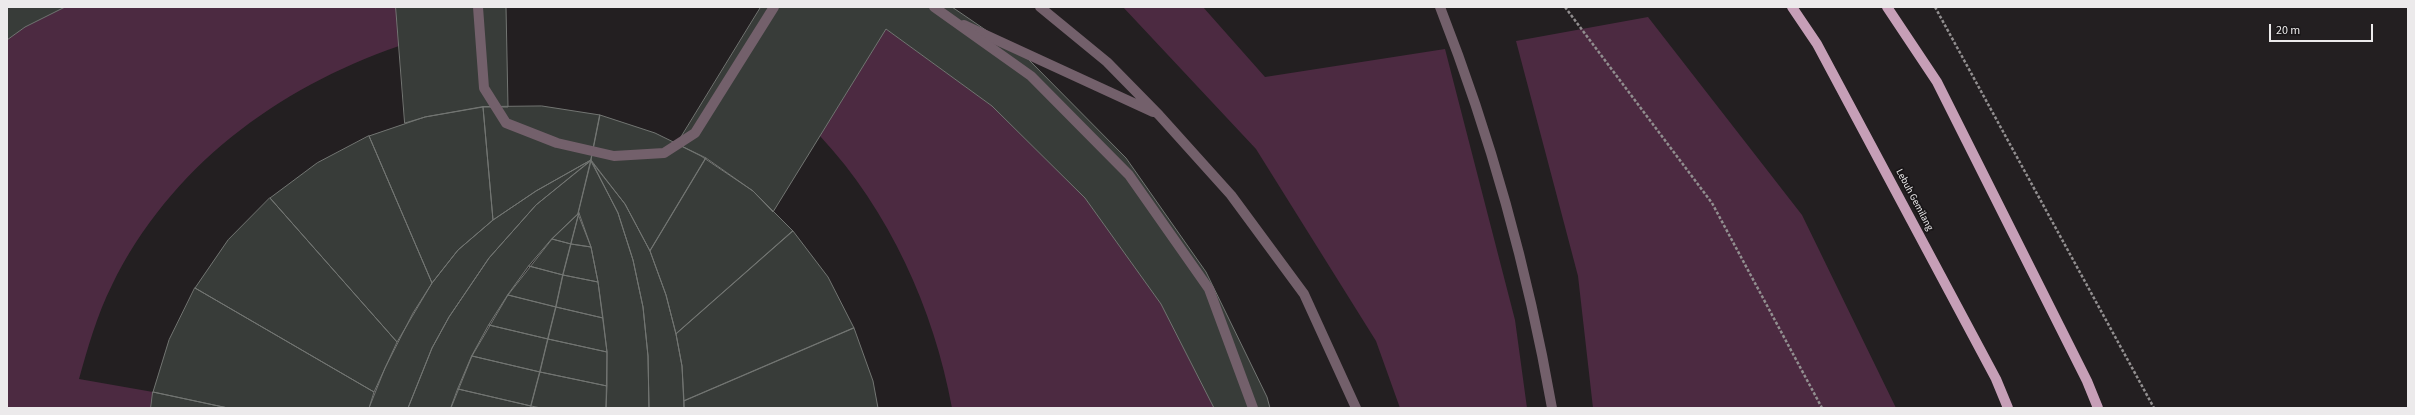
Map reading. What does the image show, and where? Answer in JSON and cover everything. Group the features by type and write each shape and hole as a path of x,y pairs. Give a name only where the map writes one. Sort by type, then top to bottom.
{"main road":[{"name":"Lebuh Gemilang","path":"1792,7 1821,51 1996,379 2008,408"},
{"path":"1887,7 1937,82 2087,381 2098,408"}],"lane":[{"path":"478,7 484,88 506,123 557,143 614,156 664,154 695,133 774,7"},
{"path":"927,7 1159,115"},
{"path":"934,7 1031,76 1129,175 1209,288 1253,408"},
{"path":"1040,7 1108,62 1232,195 1304,294 1356,408"},
{"path":"1440,7 1460,59 1504,192 1538,329 1552,408"}],"path":[{"path":"1565,7 1712,203 1822,408"},
{"path":"1935,7 2154,408"}],"shaded area":[{"path":"65,7 396,7 399,46 354,63 311,84 270,109 232,137 196,169 164,204 136,243 112,285 97,319 79,379 153,392 151,408 7,408 7,40 25,27"},
{"path":"1123,7 1203,7 1265,77 1445,49 1515,320 1527,408 1400,408 1376,341 1256,149"},
{"path":"1648,17 1802,215 1896,408 1593,408 1578,276 1516,41"},
{"path":"886,29 992,106 1085,198 1161,304 1214,408 952,408 944,371 933,334 921,298 905,263 887,228 867,196 845,165 820,136"}],"building":[{"path":"7,7 65,7 25,27 7,40"},
{"path":"396,7 506,7 508,107 483,107 425,117 405,123"},
{"path":"761,7 952,7 1028,59 1126,158 1206,272 1267,397 1270,408 1214,408 1161,304 1085,198 992,106 886,29 773,212 753,191 701,156 677,144"},
{"path":"542,106 600,115 591,160 536,191 493,220 483,107"},
{"path":"483,107 493,220 458,250 432,283 369,136 425,117"},
{"path":"600,115 655,133 706,158 650,251 625,204 591,160"},
{"path":"369,136 432,283 397,342 270,198 317,163"},
{"path":"706,158 753,191 793,231 676,334 666,295 650,251"},
{"path":"591,160 536,205 489,258 449,317 432,348 408,408 369,408 385,368 413,313 432,283 458,250 493,220 536,191"},
{"path":"591,160 618,213 633,260 643,307 648,356 649,408 606,408 607,352 598,282 591,247 578,214"},
{"path":"591,161 578,214 552,239 508,295 472,356 451,408 408,408 432,348 449,317 489,258 536,205"},
{"path":"591,161 625,204 650,251 666,295 676,334 682,366 684,408 649,408 648,356 643,307 633,260 618,213"},
{"path":"270,198 397,342 374,392 195,288 228,240"},
{"path":"579,213 571,244 552,239"},
{"path":"579,213 591,247 571,244"},
{"path":"793,231 828,277 854,328 684,401 682,366 676,334"},
{"path":"552,239 571,244 563,275 529,266"},
{"path":"571,244 591,247 598,282 563,275"},
{"path":"529,266 563,275 556,307 508,295"},
{"path":"563,275 598,282 603,318 556,307"},
{"path":"195,288 374,392 369,408 228,408 153,392 169,340"},
{"path":"508,295 556,307 548,339 489,325"},
{"path":"556,307 603,318 607,352 548,339"},
{"path":"489,325 548,339 540,372 472,356"},
{"path":"854,328 873,381 878,408 684,408 684,401"},
{"path":"548,339 607,352 607,386 540,372"},
{"path":"472,356 540,372 531,406 458,389"},
{"path":"540,372 607,386 606,408 541,408 531,406"},
{"path":"458,389 531,406 531,408 451,408"},
{"path":"153,392 228,408 151,408"}]}
